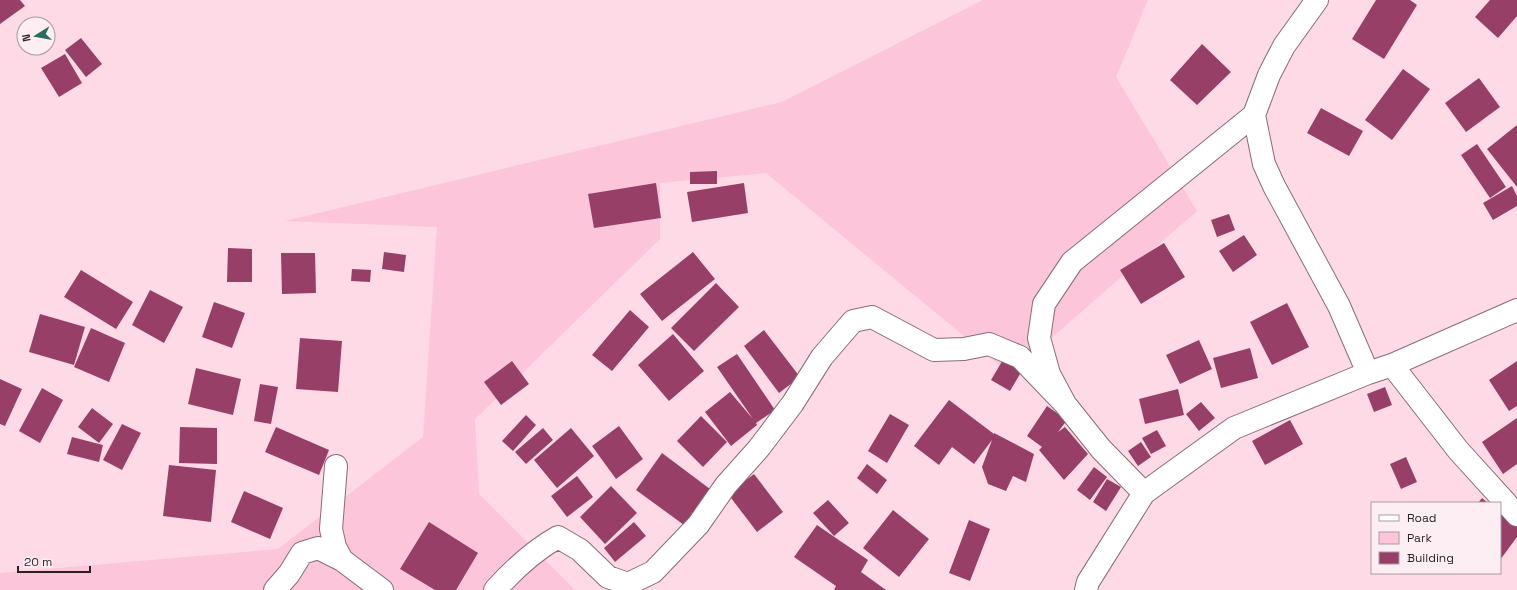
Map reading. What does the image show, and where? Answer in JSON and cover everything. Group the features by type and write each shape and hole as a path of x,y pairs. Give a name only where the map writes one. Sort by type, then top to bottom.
{"street":[{"path":"1065,404 1049,374 1039,338 1044,304 1072,262 1254,115 1269,75 1284,46 1317,0"},
{"path":"1254,115 1264,164 1274,186 1339,306 1368,373"},
{"path":"1086,590 1088,582 1144,493 1234,428 1368,373 1392,365 1517,310"},
{"path":"495,590 516,568 540,547 558,537 580,550 608,577 628,584 653,572 698,525 726,485 759,448 793,403 822,357 853,321 872,317 934,350 964,349 989,344 1020,357 1065,404 1100,450 1144,493"},
{"path":"1392,365 1458,450 1517,514"},
{"path":"336,466 331,529 335,547 342,560"},
{"path":"275,590 289,574 302,553 318,548 342,560 382,590"}],"green space":[{"path":"983,0 1148,0 1116,77 1197,211 1010,374 766,173 660,183 660,239 475,419 479,494 575,590 0,590 0,573 278,549 423,437 437,227 285,221 782,102"}],"building":[{"path":"0,0 20,0 25,6 0,24"},
{"path":"1376,0 1410,0 1417,5 1384,59 1352,39"},
{"path":"1490,0 1517,0 1517,16 1498,38 1475,17"},
{"path":"81,38 102,64 86,77 65,50"},
{"path":"1202,44 1231,72 1197,105 1170,80"},
{"path":"65,54 82,83 59,97 41,68"},
{"path":"1403,69 1430,89 1392,140 1365,120"},
{"path":"1479,78 1500,107 1466,132 1445,103"},
{"path":"1321,108 1363,131 1349,156 1307,133"},
{"path":"1517,125 1517,187 1487,149"},
{"path":"1477,144 1506,187 1490,198 1461,155"},
{"path":"717,171 717,184 690,184 690,172"},
{"path":"656,183 661,218 594,228 588,194"},
{"path":"744,183 748,213 692,222 687,192"},
{"path":"1512,186 1517,196 1517,206 1493,220 1483,203"},
{"path":"1229,214 1235,230 1217,237 1211,220"},
{"path":"1244,235 1257,255 1233,272 1219,251"},
{"path":"1164,243 1185,277 1141,304 1120,270"},
{"path":"228,248 252,249 252,282 227,282"},
{"path":"384,252 406,255 404,272 382,269"},
{"path":"693,252 715,279 662,321 640,294"},
{"path":"281,253 315,253 316,293 282,294"},
{"path":"352,269 371,270 370,282 351,281"},
{"path":"81,270 133,302 116,329 64,297"},
{"path":"716,283 739,307 694,351 671,328"},
{"path":"150,290 183,307 164,343 132,325"},
{"path":"214,302 245,313 232,348 202,337"},
{"path":"1287,303 1309,347 1272,365 1250,322"},
{"path":"630,310 649,327 612,371 592,355"},
{"path":"40,314 85,327 74,365 29,352"},
{"path":"91,328 125,343 109,382 74,367"},
{"path":"764,330 800,377 779,393 744,346"},
{"path":"673,334 704,371 669,401 638,365"},
{"path":"300,338 342,341 338,392 296,389"},
{"path":"1199,340 1212,369 1180,384 1166,355"},
{"path":"1250,348 1258,378 1221,388 1213,358"},
{"path":"737,354 775,410 756,423 757,425 731,446 705,412 730,392 753,419 717,367"},
{"path":"1004,358 1023,369 1010,391 991,380"},
{"path":"512,361 529,384 501,405 484,382"},
{"path":"1517,361 1517,406 1509,411 1489,380"},
{"path":"196,368 241,379 233,415 188,404"},
{"path":"0,379 22,389 5,426 0,424"},
{"path":"260,384 278,387 271,424 254,421"},
{"path":"1385,387 1392,405 1374,412 1367,394"},
{"path":"42,388 63,400 40,443 19,431"},
{"path":"1178,389 1184,415 1145,424 1139,399"},
{"path":"949,400 994,434 1034,454 1026,482 1013,476 1006,491 988,484 982,467 992,440 974,464 952,447 939,465 914,446"},
{"path":"1201,402 1215,418 1199,431 1186,414"},
{"path":"1047,406 1067,420 1058,432 1065,427 1088,454 1064,480 1039,450 1042,447 1027,436"},
{"path":"92,408 113,424 99,443 78,427"},
{"path":"890,414 909,425 887,463 868,451"},
{"path":"526,415 536,425 513,451 502,441"},
{"path":"701,416 727,442 703,467 677,441"},
{"path":"1517,418 1517,464 1503,474 1482,442"},
{"path":"1290,420 1303,444 1265,465 1252,441"},
{"path":"122,424 141,433 122,470 103,460"},
{"path":"619,426 643,459 616,479 592,446"},
{"path":"180,427 217,428 217,464 179,463"},
{"path":"276,427 329,450 319,475 265,452"},
{"path":"543,428 553,440 526,464 515,452"},
{"path":"571,428 594,456 557,488 534,460"},
{"path":"1157,430 1166,446 1151,454 1142,438"},
{"path":"72,437 103,445 99,462 67,454"},
{"path":"1141,442 1151,457 1138,466 1128,451"},
{"path":"662,453 710,489 684,525 636,490"},
{"path":"1406,457 1417,482 1401,489 1390,464"},
{"path":"867,464 887,480 877,494 857,478"},
{"path":"169,465 216,470 211,522 163,516"},
{"path":"1094,467 1107,477 1090,500 1077,490"},
{"path":"754,474 783,512 757,532 728,494"},
{"path":"577,476 593,497 567,517 551,496"},
{"path":"1107,479 1121,487 1106,511 1093,502"},
{"path":"611,486 637,513 605,544 580,517"},
{"path":"244,491 283,508 270,539 231,522"},
{"path":"1482,498 1487,502 1479,502"},
{"path":"828,500 849,523 834,536 813,513"},
{"path":"893,510 929,539 899,577 863,548"},
{"path":"1501,513 1517,524 1517,537 1501,559"},
{"path":"969,520 990,529 970,581 949,573"},
{"path":"429,522 478,553 456,590 435,590 400,569"},
{"path":"634,522 646,536 615,562 604,548"},
{"path":"817,525 868,560 861,572 886,590 834,590 836,586 794,557"}]}
